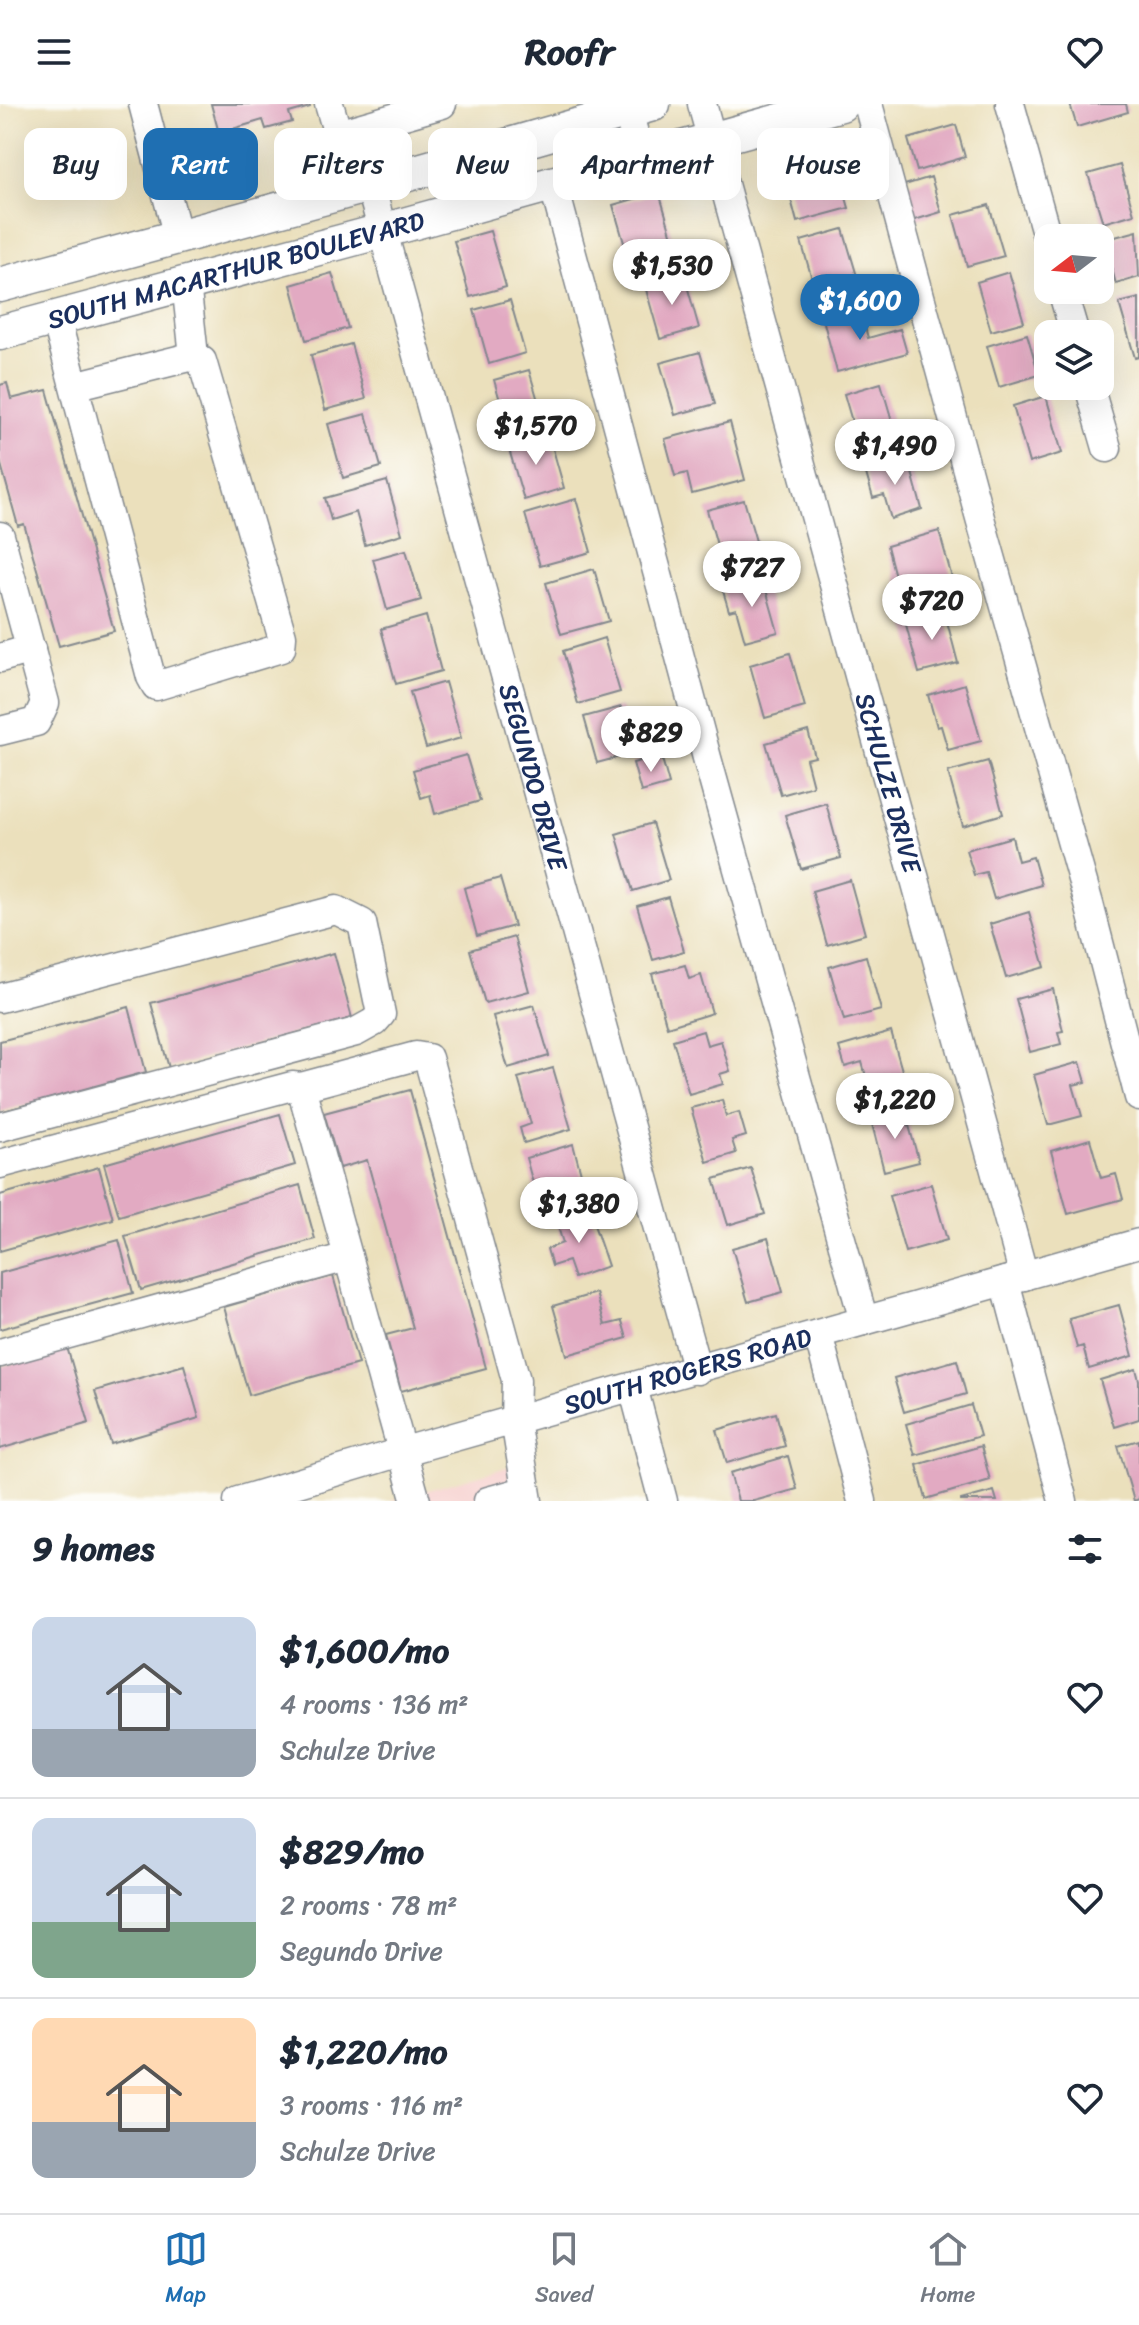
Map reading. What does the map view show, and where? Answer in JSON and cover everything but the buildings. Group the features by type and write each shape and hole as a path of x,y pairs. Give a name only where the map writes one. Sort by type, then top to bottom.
{"main road":[{"name":"SOUTH MACARTHUR BOULEVARD","path":"741,132 841,104"},
{"name":"SOUTH MACARTHUR BOULEVARD","path":"412,172 636,106"},
{"name":"SOUTH MACARTHUR BOULEVARD","path":"0,333 553,183"},
{"name":"SOUTH MACARTHUR BOULEVARD","path":"0,285 314,200"},
{"path":"43,273 56,318"}],"street":[{"path":"143,104 178,237"},
{"name":"SEGUNDO DRIVE","path":"329,104 336,128"},
{"path":"359,128 442,104"},
{"name":"SCHULZE DRIVE","path":"702,104 709,128"},
{"path":"868,104 1089,904 1139,1097"},
{"path":"1010,104 1044,224"},
{"path":"636,106 638,128"},
{"name":"SEGUNDO DRIVE","path":"368,200 382,231 697,1370"},
{"path":"558,200 703,743 864,1321"},
{"name":"SCHULZE DRIVE","path":"728,200 1014,1278 1063,1501"},
{"path":"186,283 194,356"},
{"path":"56,318 151,677 156,686 281,648 282,636 202,361 194,356 74,386"},
{"path":"1093,400 1107,448"},
{"path":"0,536 45,703 36,722 0,731"},
{"path":"0,658 31,649"},
{"path":"0,998 336,910 362,923 381,1014 374,1022 356,1032 0,1127"},
{"path":"0,1164 292,1086 301,1087 416,1056 428,1058 516,1380 515,1420 527,1496 488,1501"},
{"path":"301,1087 416,1501"},
{"name":"SOUTH ROGERS ROAD","path":"238,1501 1139,1243"},
{"path":"0,1353 347,1257"},
{"path":"818,1334 862,1501"},
{"path":"633,1387 663,1501"}],"shaded area":[{"path":"526,1461 538,1501 390,1501 501,1469"}]}
